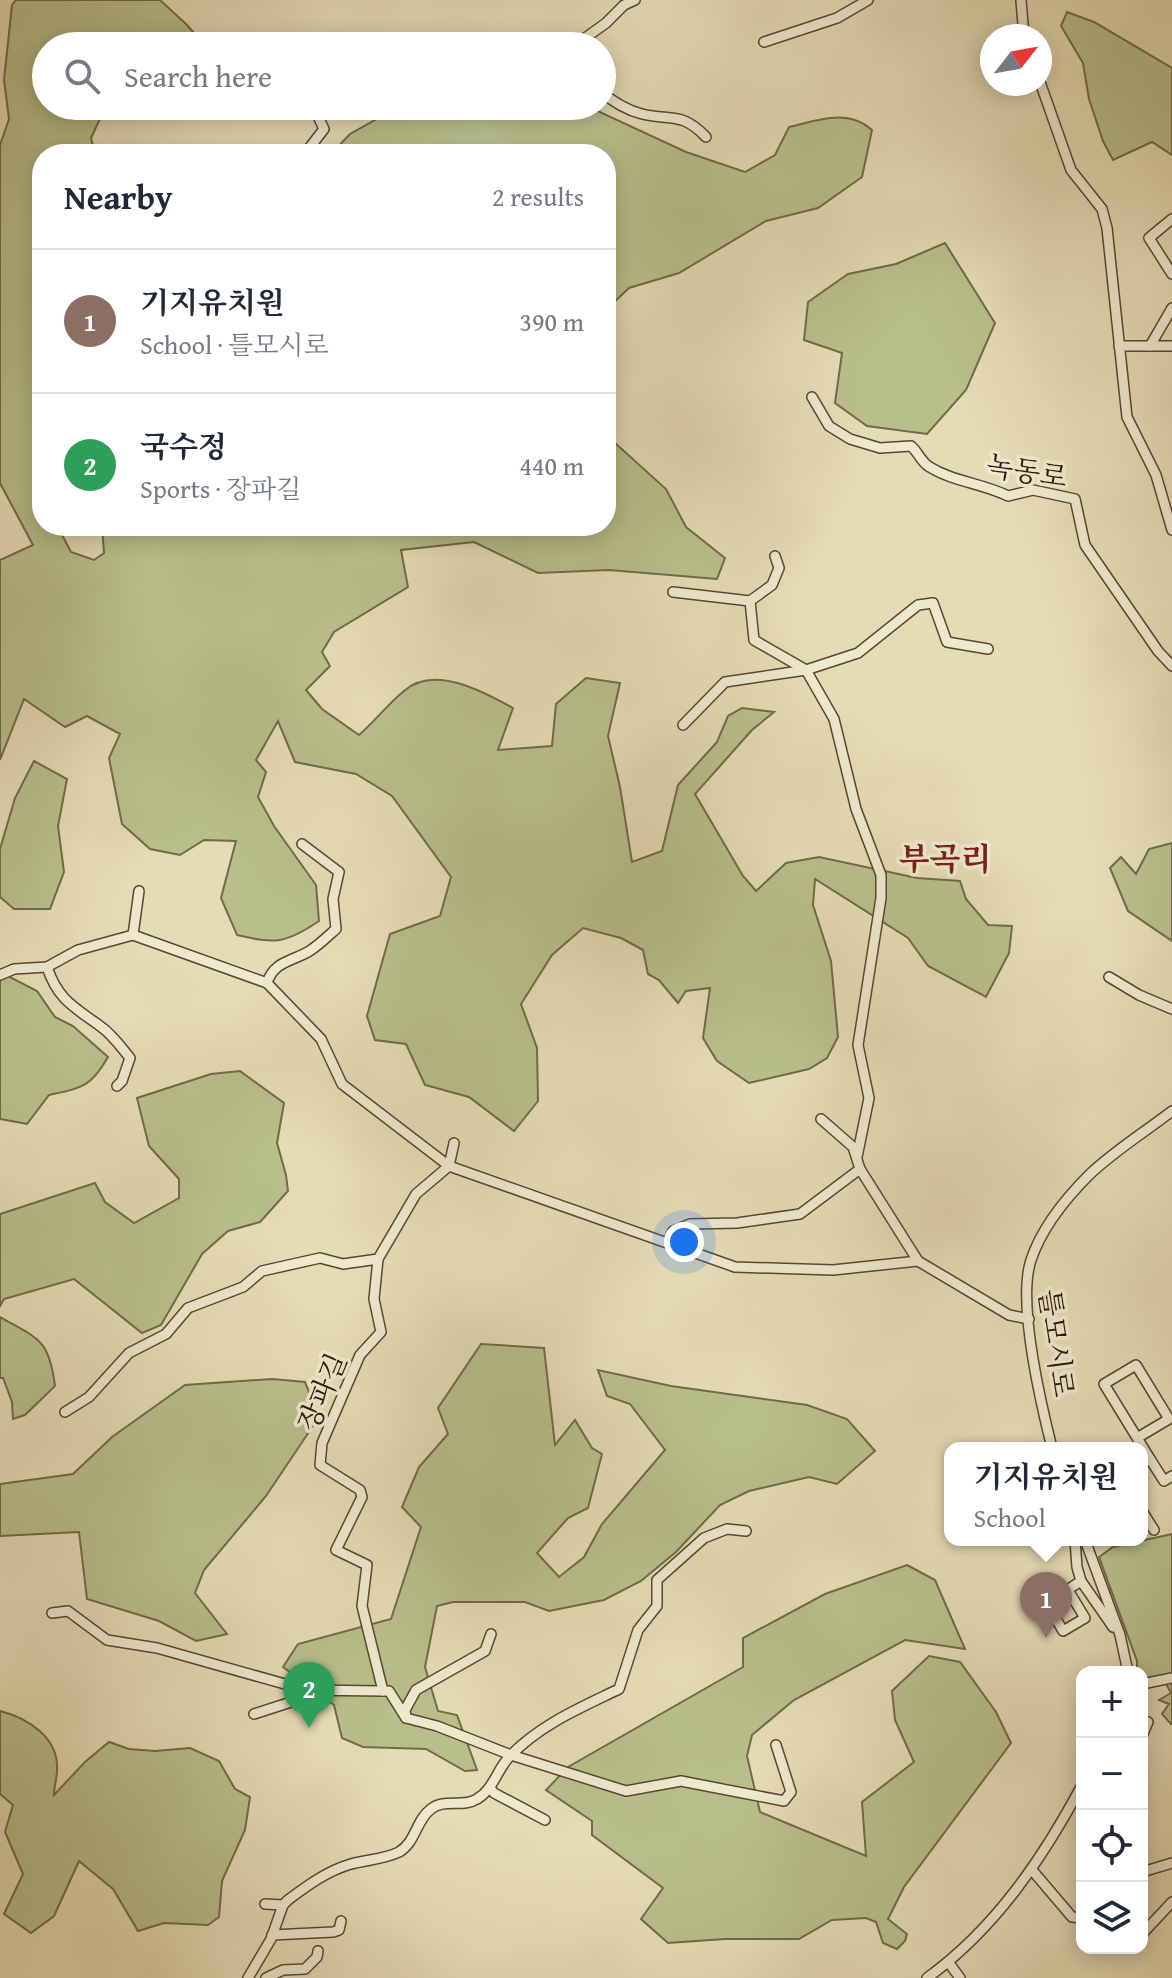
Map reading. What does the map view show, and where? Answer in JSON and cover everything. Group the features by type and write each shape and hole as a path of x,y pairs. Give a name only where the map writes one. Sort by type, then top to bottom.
{"street":[{"path":"593,32 624,5 635,0"},
{"path":"764,42 837,18 868,0"},
{"path":"1020,0 1023,24"},
{"path":"1045,96 1071,170 1102,209 1107,228 1127,417 1156,475 1172,530"},
{"path":"616,102 644,115 674,116 696,127 706,137"},
{"path":"312,144 324,129 320,120"},
{"path":"1172,219 1149,238 1172,274"},
{"path":"1150,346 1172,308"},
{"path":"1119,346 1172,346"},
{"name":"녹동로","path":"812,397 829,426 850,439 880,448 911,446 926,464 943,474 1008,496 1033,490 1075,499 1085,545 1158,651 1172,666"},
{"path":"673,592 750,601 772,585 779,568 775,556"},
{"path":"750,601 754,640 806,670 834,719 856,809 881,875 881,898 858,1045 869,1098 857,1157"},
{"path":"683,725 725,682 806,670 858,653 918,605 933,603 947,642 988,649"},
{"path":"267,983 280,963 310,951 336,929 333,899 339,872 302,844"},
{"path":"133,935 139,891"},
{"path":"0,975 14,969 47,967 78,950 133,935 267,983 321,1039 342,1084 449,1166 735,1267 833,1270 918,1261"},
{"path":"47,967 53,985 75,1011 102,1027 130,1058 122,1081 117,1086"},
{"path":"1109,977 1139,995 1172,1009"},
{"name":"틀모시로","path":"1051,1442 1029,1319 1026,1279 1030,1262 1051,1219 1091,1173 1172,1111"},
{"path":"821,1119 853,1147 860,1169 918,1261 1009,1315 1029,1319"},
{"path":"65,1412 89,1397 129,1353 166,1334 188,1308 243,1287 262,1271 320,1258 343,1264 378,1259 416,1194 449,1166 454,1143"},
{"path":"668,1243 673,1231 690,1224 737,1223 800,1214 860,1169"},
{"name":"장파길","path":"378,1259 374,1299 381,1332 360,1355 322,1443 320,1465 360,1490 362,1497 336,1550 367,1565 362,1606 383,1691 389,1691 406,1718"},
{"path":"1137,1438 1169,1419 1136,1365 1104,1384 1138,1442"},
{"path":"1148,1464 1164,1481 1172,1476"},
{"path":"1148,1520 1154,1530"},
{"path":"248,1978 272,1935 283,1905 323,1875 349,1864 397,1853 408,1845 427,1811 437,1805 475,1801 490,1788 511,1755 543,1727 619,1689 638,1630 657,1606 657,1580 704,1538 727,1529 746,1531"},
{"path":"1075,1546 1081,1581 1120,1635"},
{"path":"1087,1546 1120,1635 1127,1666"},
{"path":"1068,1590 1085,1618 1063,1631 1047,1603 1081,1581"},
{"path":"52,1613 68,1611 107,1640 157,1648 306,1690 383,1691"},
{"path":"491,1634 485,1651 416,1690 405,1710 406,1718 626,1791 681,1781 784,1801 791,1792 776,1745"},
{"path":"1148,1683 1172,1678"},
{"path":"254,1714 291,1702 306,1690"},
{"path":"490,1788 545,1820"},
{"path":"927,1978 949,1963 978,1935 1032,1870 1076,1795"},
{"path":"1148,1870 1172,1863"},
{"path":"1032,1870 1072,1917 1076,1917"},
{"path":"1148,1928 1172,1902"},
{"path":"265,1904 283,1905"},
{"path":"272,1935 333,1932 339,1930 341,1921"},
{"path":"266,1978 283,1970 305,1969 317,1957 318,1951"},
{"path":"949,1963 960,1978"}],"green space":[{"path":"16,0 160,0 193,32 32,32 32,120 99,120 91,138 92,144 32,144 32,536 63,536 71,552 94,560 104,553 103,536 616,536 616,444 666,489 686,527 725,558 717,579 609,570 538,573 474,542 401,550 408,587 334,632 322,652 330,666 306,690 322,709 359,735 398,696 416,683 444,680 459,683 513,708 498,750 552,746 556,704 586,678 620,683 608,736 632,862 662,851 678,785 717,742 728,716 742,708 774,712 752,730 695,794 743,876 756,891 786,863 819,857 917,878 960,881 966,899 988,925 1012,926 1009,953 986,997 928,966 908,938 815,879 813,905 831,961 838,1037 827,1058 809,1069 749,1083 717,1061 703,1038 710,988 686,991 678,1003 659,980 648,974 643,950 621,938 583,928 552,955 521,1004 537,1048 538,1101 514,1131 469,1097 425,1085 406,1044 375,1040 367,1016 390,934 440,916 451,877 392,796 356,774 295,762 278,721 256,760 266,772 258,797 274,826 316,885 319,921 288,938 271,941 237,935 221,898 236,841 204,840 180,855 150,849 122,824 109,758 120,734 87,716 65,727 24,699 0,760 0,560 33,545 0,483 0,145 9,119 4,80 12,5"},
{"path":"1067,12 1094,22 1172,68 1172,155 1152,142 1113,160 1089,99 1083,63 1061,26"},
{"path":"843,118 863,123 872,130 862,177 818,208 766,221 679,273 629,288 616,300 616,144 340,144 350,134 375,120 616,119 686,152 745,172 775,155 789,127 822,119"},
{"path":"945,243 995,323 966,390 927,434 867,426 835,403 842,353 804,340 808,302 848,274 896,264"},
{"path":"34,761 67,779 58,826 64,872 50,909 14,909 0,897 0,849 15,798"},
{"path":"1172,843 1172,941 1128,911 1110,868 1121,857 1136,874 1149,849"},
{"path":"0,972 37,991 55,1017 73,1026 108,1057 96,1075 84,1085 49,1095 27,1124 0,1119"},
{"path":"240,1071 284,1103 277,1143 288,1191 260,1222 228,1231 202,1254 161,1325 142,1333 74,1279 4,1299 0,1306 0,1214 95,1183 105,1202 134,1223 179,1198 179,1179 149,1146 137,1098 211,1074"},
{"path":"0,1317 40,1342 53,1370 55,1386 25,1415 13,1419 12,1402 3,1378 0,1378"},
{"path":"481,1344 544,1348 555,1445 575,1420 592,1448 602,1454 588,1508 568,1518 537,1553 559,1577 584,1557 602,1524 665,1450 630,1404 607,1396 598,1370 671,1386 807,1405 847,1419 875,1451 837,1484 809,1477 749,1491 720,1505 676,1552 641,1581 604,1600 549,1611 525,1602 453,1602 437,1606 425,1667 438,1711 457,1715 477,1770 465,1771 426,1749 363,1747 342,1738 334,1705 283,1667 298,1644 391,1619 421,1527 402,1507 419,1467 448,1434 438,1408"},
{"path":"272,1379 305,1382 319,1417 266,1496 204,1570 195,1593 227,1634 196,1641 159,1621 87,1599 79,1532 0,1536 0,1484 73,1474 112,1437 185,1385"},
{"path":"1172,1534 1172,1724 1162,1714 1169,1704 1159,1700 1171,1693 1164,1680 1148,1682 1148,1666 1137,1666 1099,1557 1113,1547 1148,1546 1148,1539"},
{"path":"907,1565 935,1580 965,1649 905,1640 794,1700 752,1735 747,1756 760,1812 866,1856 862,1802 914,1762 895,1720 892,1691 929,1656 960,1662 996,1712 1011,1743 904,1887 888,1919 907,1934 905,1941 897,1949 883,1943 876,1922 866,1918 832,1920 799,1939 668,1943 641,1919 663,1888 592,1835 592,1821 546,1790 568,1767 743,1667 743,1638 825,1594"},
{"path":"0,1711 30,1724 53,1748 57,1773 54,1795 109,1742 129,1749 155,1751 190,1748 219,1761 235,1789 250,1797 245,1830 222,1881 219,1917 208,1925 164,1923 138,1931 113,1889 79,1861 54,1916 31,1933 4,1914 23,1874 5,1832 13,1805 0,1794"}],"place":[{"name":"기지유치원","path":"1046,1638"},
{"name":"국수정","path":"309,1728"}],"district":[{"name":"부곡리","path":"945,859"}]}
